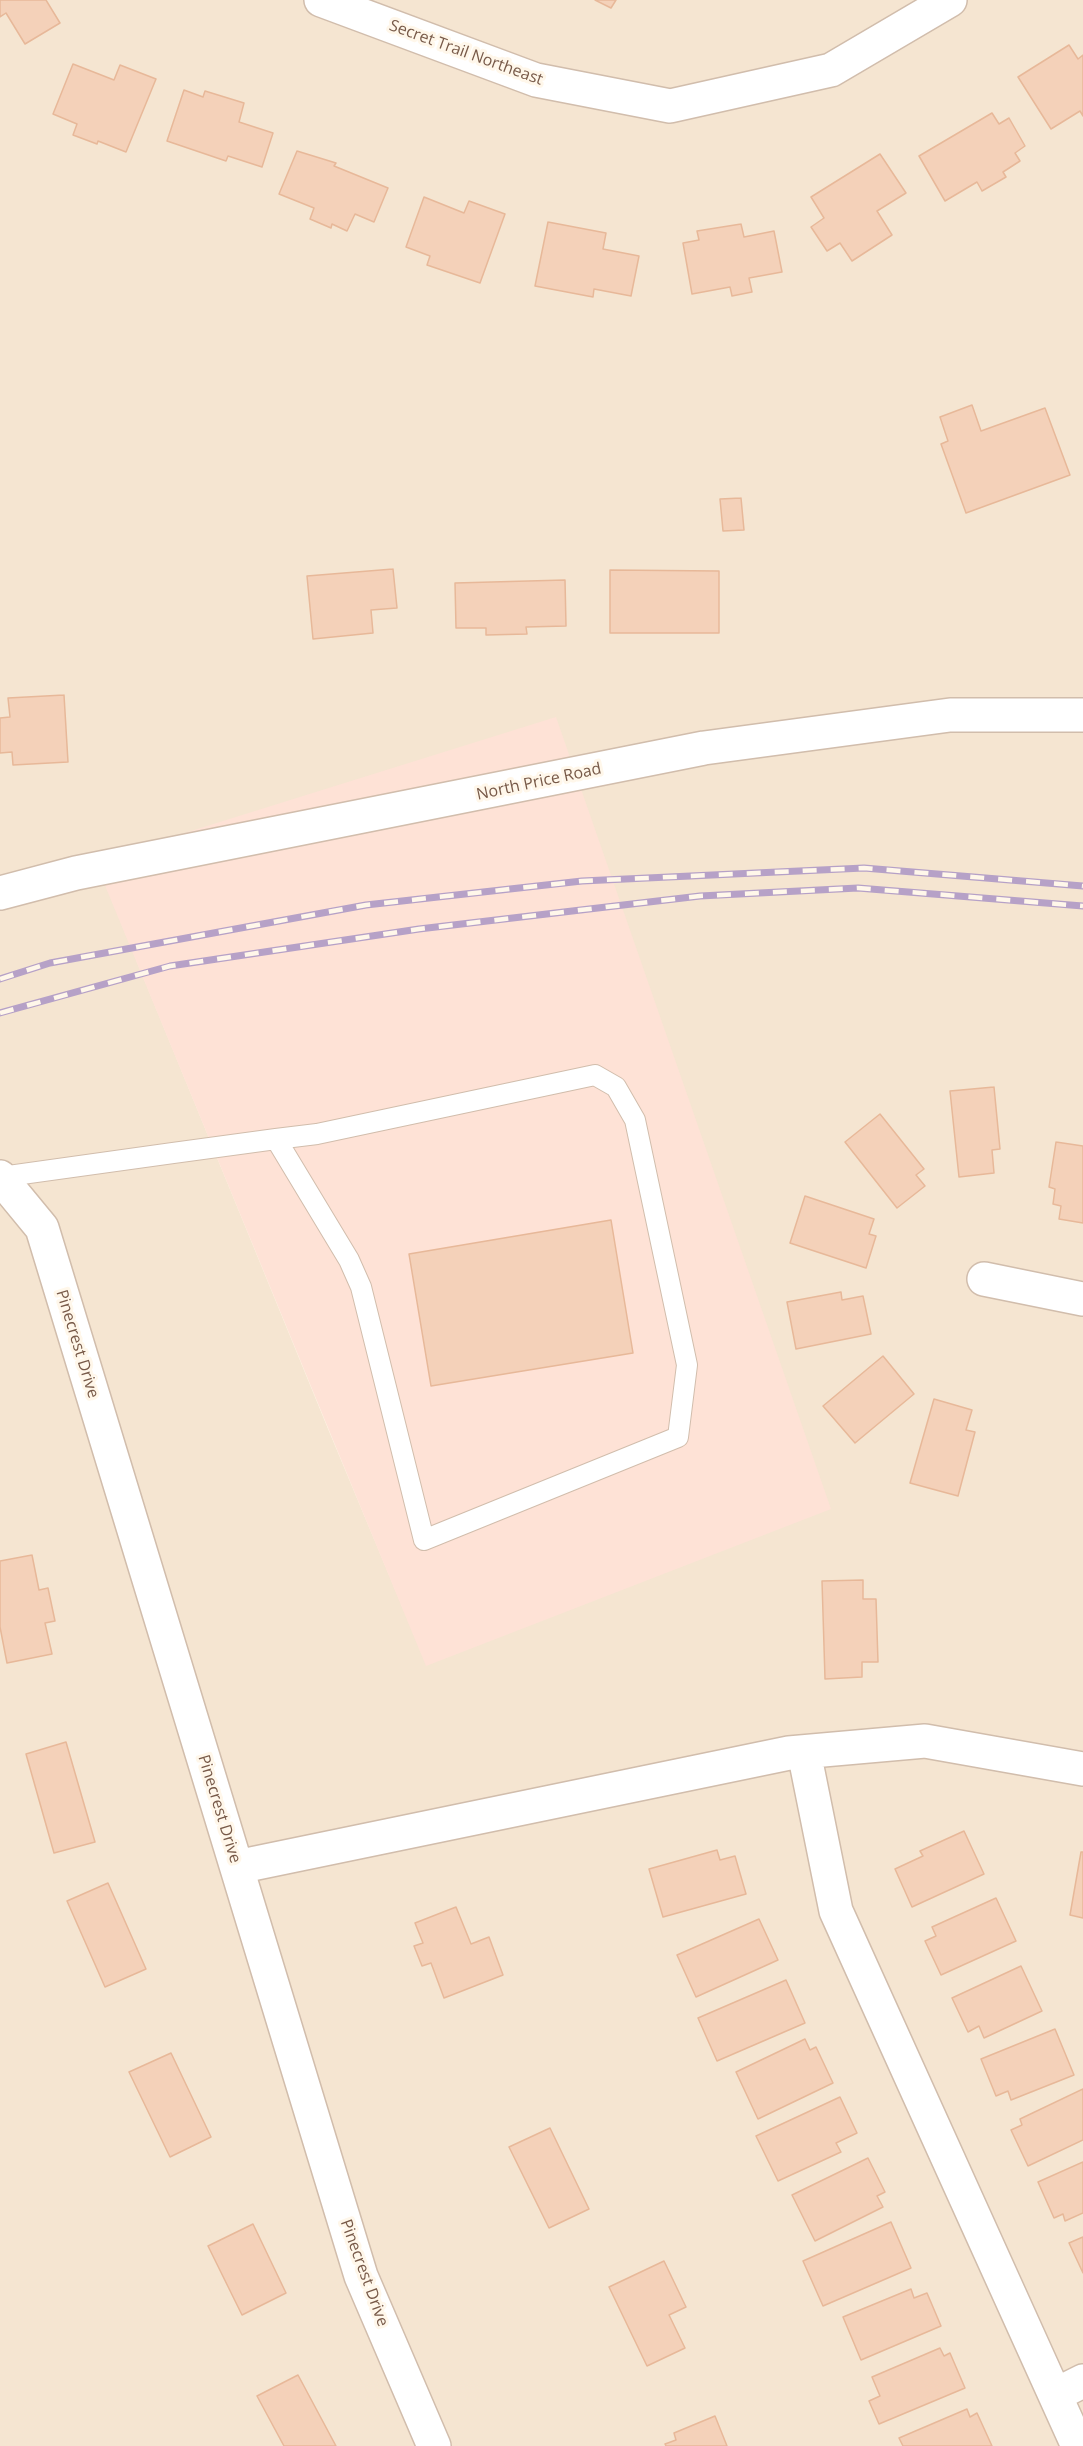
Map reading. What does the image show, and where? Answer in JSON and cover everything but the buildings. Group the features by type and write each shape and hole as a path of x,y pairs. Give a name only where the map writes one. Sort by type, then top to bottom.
{"street":[{"name":"Secret Trail Northeast","path":"321,0 536,80 670,106 831,70 950,0"},
{"name":"North Price Road","path":"0,893 76,873 704,748 950,715 1083,715"},
{"name":"Pinecrest Drive","path":"0,1177 42,1228 361,2276 434,2446"},
{"path":"984,1279 1083,1299"},
{"path":"237,1867 804,1752 925,1741 1083,1769"},
{"path":"804,1752 836,1911 1069,2388 1078,2446"}],"lane":[{"path":"0,1177 276,1139 316,1134 595,1075 616,1087 634,1120 687,1365 678,1437 424,1540 361,1287 349,1260 276,1139"}],"shaded area":[{"path":"0,0 1083,0 1083,2446 0,2446","holes":["96,862 427,1666 328,1429"]},
{"path":"556,717 831,1509 426,1666 95,861"}],"railway":[{"path":"0,979 50,963 366,905 582,881 864,868 1083,886"},
{"path":"0,1013 170,966 419,929 700,896 858,888 1083,906"}]}
